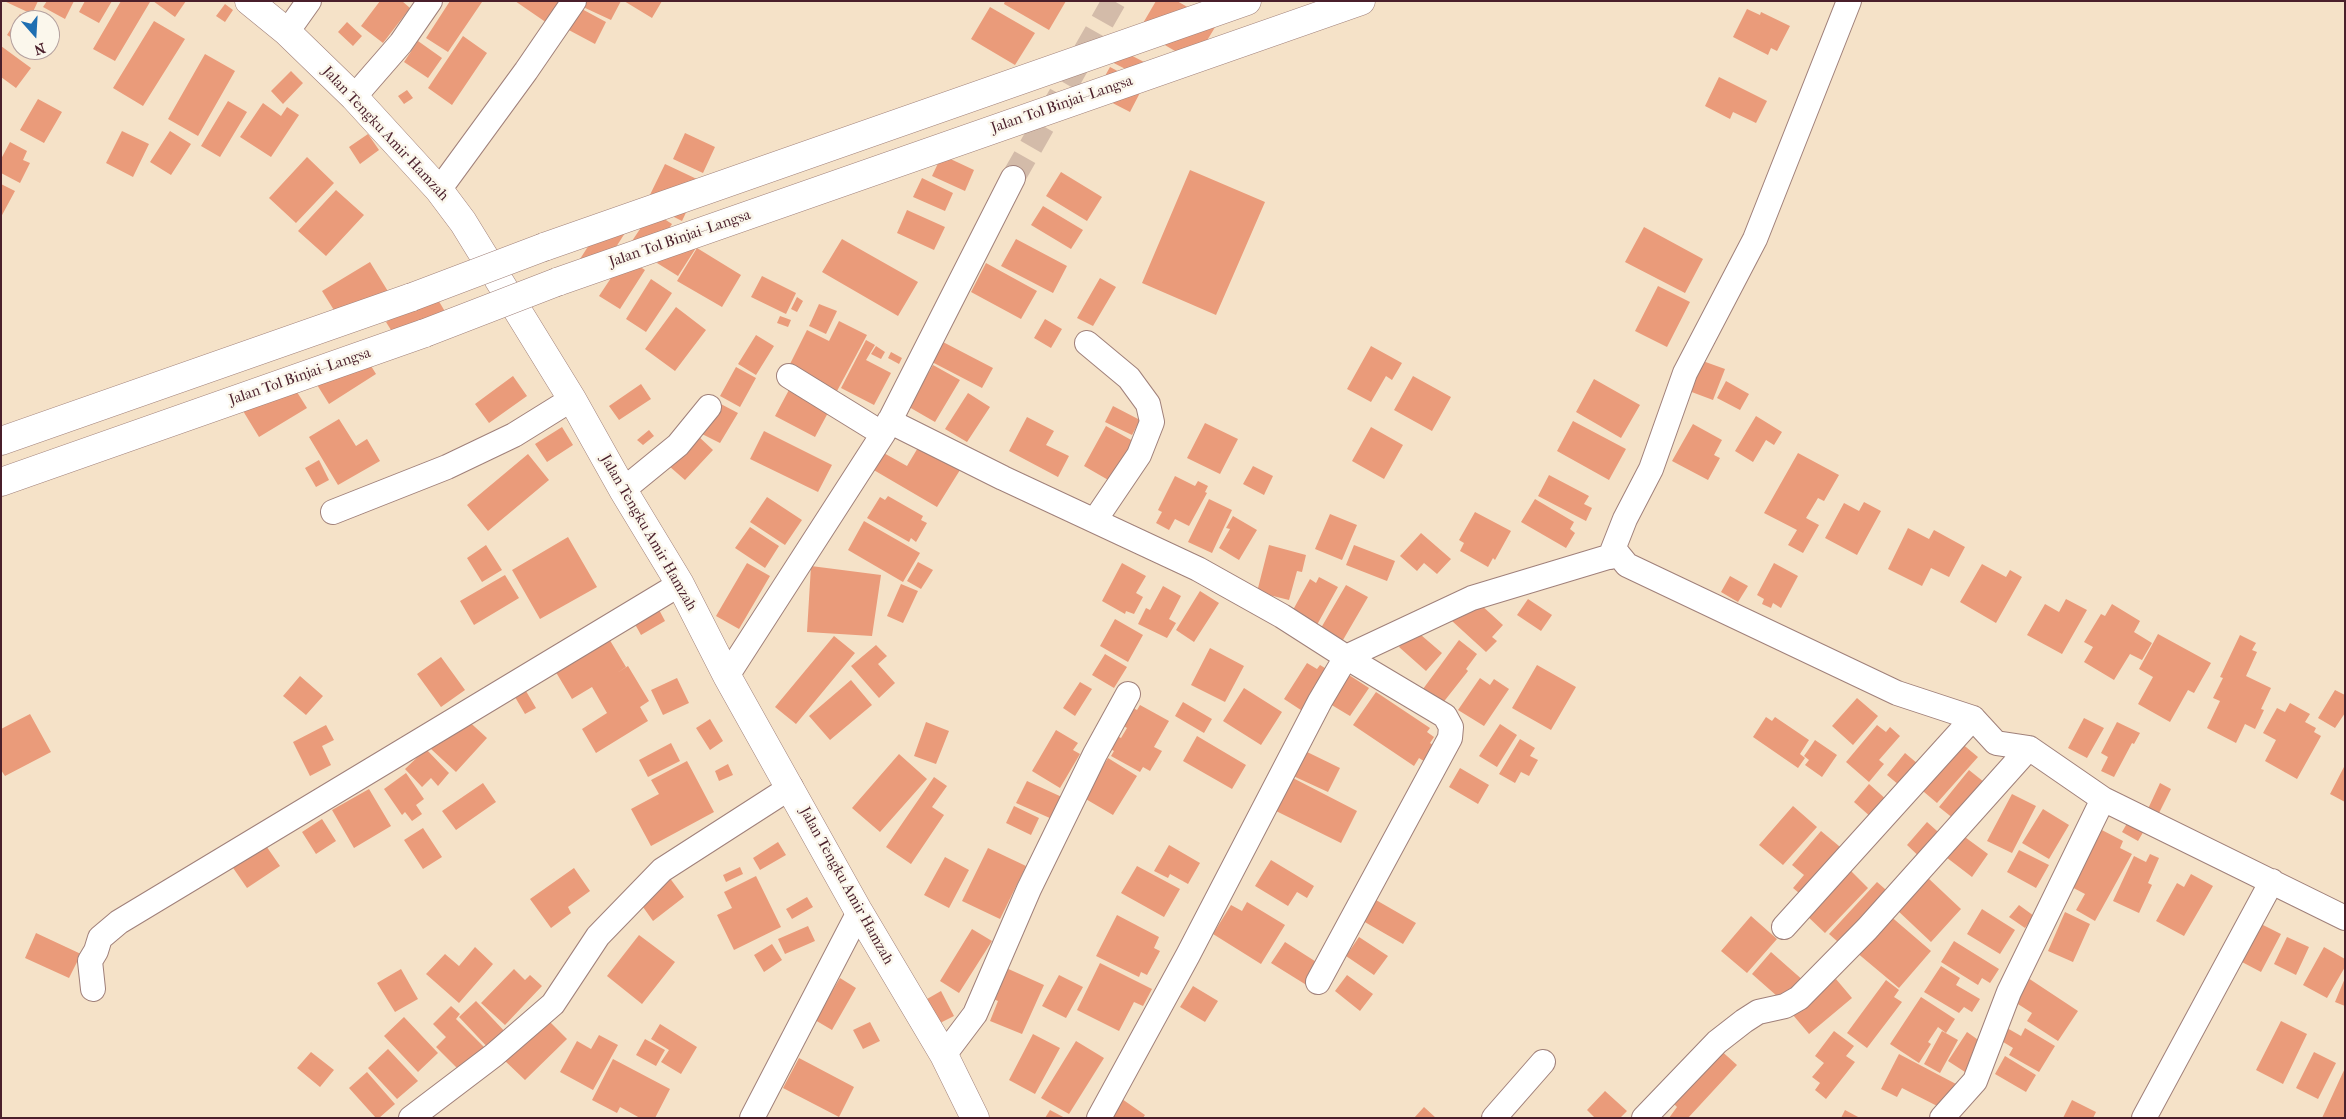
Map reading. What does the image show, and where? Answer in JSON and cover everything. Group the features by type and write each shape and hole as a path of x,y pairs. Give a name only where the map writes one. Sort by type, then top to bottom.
{"highway":[{"name":"Jalan Tengku Amir Hamzah","path":"249,1 287,32 354,97 439,190 473,239 572,399 623,490 680,584 726,676 791,787 859,912 944,1055 975,1118"},
{"path":"1,441 412,297 544,247 1247,1"},
{"name":"Jalan Tol Binjai–Langsa","path":"1,482 425,334 556,282 1361,1"}],"street":[{"path":"287,32 309,1"},
{"path":"354,97 401,44 430,1"},
{"path":"439,190 526,71 574,1"},
{"path":"1618,554 1610,556 1625,519 1651,469 1685,373 1756,238 1849,1"},
{"path":"726,676 886,428 1013,178"},
{"path":"1087,343 1129,378 1148,404 1152,422 1139,455 1095,520"},
{"path":"789,376 886,428 1003,478 1198,569 1282,616 1445,716 1451,732 1439,760 1318,982"},
{"path":"333,512 447,467 514,435 572,399"},
{"path":"623,490 678,445 709,406"},
{"path":"1099,1118 1188,955 1320,701 1346,657 1472,598 1618,554"},
{"path":"1618,554 1627,565 1897,692 1973,718 1996,743 2029,748 2103,799 2345,918"},
{"path":"93,989 90,961 96,951 100,938 119,922 680,584"},
{"path":"944,1055 975,1014 1029,890 1095,754 1128,694"},
{"path":"1784,928 1973,718"},
{"path":"1644,1118 1717,1042 1744,1021 1758,1012 1786,1006 1799,998 1867,929 2029,748"},
{"path":"411,1118 494,1055 552,1004 598,936 662,870 791,787"},
{"path":"1942,1118 1975,1081 2009,992 2103,799"},
{"path":"2144,1118 2272,881"},
{"path":"752,1118 859,912"},
{"path":"1494,1118 1543,1062"}],"building":[{"path":"4,1 38,1 34,10 23,10"},
{"path":"47,1 74,1 65,19 60,16 60,10 48,10 43,7"},
{"path":"85,1 112,1 99,23 79,12"},
{"path":"121,1 150,2 115,61 93,49"},
{"path":"153,1 186,1 175,17"},
{"path":"380,1 402,1 410,8 383,43 361,26"},
{"path":"450,1 482,2 448,52 426,38"},
{"path":"515,1 561,1 547,23"},
{"path":"586,1 621,1 611,20 583,7"},
{"path":"624,1 662,1 652,18"},
{"path":"1005,1 1066,1 1049,30 1004,4"},
{"path":"1156,1 1177,1 1217,24 1194,62 1139,30"},
{"path":"225,4 233,10 225,22 216,16"},
{"path":"990,7 1035,33 1015,65 971,39"},
{"path":"580,8 606,22 595,44 565,28"},
{"path":"1747,9 1760,15 1761,12 1790,26 1777,51 1771,48 1768,55 1733,37"},
{"path":"154,21 185,39 143,106 113,88"},
{"path":"347,22 362,36 353,46 338,32"},
{"path":"463,36 487,53 452,105 428,88"},
{"path":"418,41 442,58 428,78 404,62"},
{"path":"1,46 10,53 10,60 20,60 31,68 16,88 1,77"},
{"path":"1113,46 1146,63 1139,76 1106,59"},
{"path":"205,54 235,71 198,136 168,119"},
{"path":"1110,67 1144,85 1130,112 1095,94"},
{"path":"291,71 303,83 283,104 271,91"},
{"path":"1719,77 1767,101 1756,123 1733,112 1730,119 1705,106"},
{"path":"407,90 413,98 404,104 398,96"},
{"path":"38,99 62,112 44,143 20,130"},
{"path":"228,101 247,112 220,157 201,146"},
{"path":"263,103 281,116 287,107 299,115 271,157 240,137"},
{"path":"122,131 149,144 133,177 106,163"},
{"path":"170,131 191,144 171,175 150,162"},
{"path":"685,133 715,147 703,173 673,159"},
{"path":"368,134 379,150 360,164 349,147"},
{"path":"10,142 27,151 23,160 30,163 20,183 1,173 1,159"},
{"path":"942,155 974,170 965,191 932,176"},
{"path":"307,157 334,183 296,223 269,198"},
{"path":"665,164 701,181 682,221 646,203"},
{"path":"1190,170 1265,202 1216,315 1142,283"},
{"path":"1061,172 1102,197 1087,221 1046,196"},
{"path":"922,178 953,193 945,211 913,197"},
{"path":"1,184 15,191 1,217"},
{"path":"336,190 364,215 326,256 298,231"},
{"path":"1043,206 1083,230 1071,249 1031,225"},
{"path":"907,210 945,227 934,250 897,233"},
{"path":"652,211 672,224 647,263 626,250"},
{"path":"605,220 625,233 600,272 580,259"},
{"path":"683,224 703,237 678,276 657,263"},
{"path":"1644,227 1703,259 1685,293 1625,262"},
{"path":"842,239 918,282 898,316 822,272"},
{"path":"1016,239 1067,266 1053,293 1001,266"},
{"path":"697,248 741,275 722,307 677,281"},
{"path":"625,257 645,270 620,309 599,296"},
{"path":"370,262 389,293 342,323 322,291"},
{"path":"986,263 1037,291 1021,319 971,292"},
{"path":"762,276 796,293 786,314 751,297"},
{"path":"1100,278 1116,287 1093,326 1077,318"},
{"path":"651,279 672,293 646,332 626,319"},
{"path":"1658,286 1690,302 1667,347 1635,331"},
{"path":"434,293 453,325 406,354 386,322"},
{"path":"797,297 803,301 797,312 791,309"},
{"path":"819,304 837,311 826,334 809,326"},
{"path":"676,307 706,330 675,371 645,349"},
{"path":"780,316 791,320 788,327 777,323"},
{"path":"1045,319 1062,329 1051,348 1034,338"},
{"path":"839,321 867,335 837,391 789,366 807,330 829,341"},
{"path":"756,335 774,346 756,375 738,364"},
{"path":"866,340 875,345 866,360 891,373 874,405 841,388"},
{"path":"943,342 993,368 982,388 932,362"},
{"path":"357,343 376,374 329,404 309,372"},
{"path":"876,346 885,352 881,359 871,354"},
{"path":"1371,346 1402,363 1392,380 1386,376 1371,402 1347,389"},
{"path":"891,352 902,358 899,364 888,358"},
{"path":"1700,360 1725,369 1713,400 1689,391"},
{"path":"933,365 960,380 935,422 909,407"},
{"path":"736,367 756,378 740,407 720,396"},
{"path":"287,376 307,408 259,437 240,406"},
{"path":"513,376 527,396 489,423 475,404"},
{"path":"1413,376 1451,397 1432,431 1394,410"},
{"path":"1594,379 1640,405 1621,438 1576,412"},
{"path":"1726,381 1749,394 1740,410 1717,398"},
{"path":"641,384 651,399 619,420 609,406"},
{"path":"790,388 830,409 815,437 775,416"},
{"path":"968,393 990,407 967,442 945,429"},
{"path":"717,402 738,413 720,443 700,433"},
{"path":"1113,406 1140,420 1132,435 1105,422"},
{"path":"1756,416 1782,432 1774,445 1766,440 1753,462 1735,451"},
{"path":"1027,417 1054,431 1046,445 1069,456 1058,477 1009,451"},
{"path":"339,419 356,446 367,439 380,461 338,485 309,437"},
{"path":"1573,421 1626,449 1609,480 1557,451"},
{"path":"1205,423 1238,439 1220,474 1187,458"},
{"path":"1693,424 1722,440 1714,455 1720,458 1708,480 1672,461"},
{"path":"1106,426 1133,441 1110,481 1084,466"},
{"path":"562,427 573,445 547,462 535,444"},
{"path":"1371,427 1403,445 1384,479 1352,461"},
{"path":"649,430 654,436 643,445 637,440"},
{"path":"764,431 832,465 818,492 750,459"},
{"path":"697,435 713,450 685,480 669,466"},
{"path":"919,446 960,470 937,507 872,469 882,452 907,466"},
{"path":"1798,453 1839,475 1824,501 1818,498 1806,518 1819,525 1803,553 1788,545 1797,530 1764,513"},
{"path":"528,454 549,480 488,531 467,505"},
{"path":"319,460 329,480 316,487 305,468"},
{"path":"1253,466 1273,476 1264,495 1243,484"},
{"path":"1549,475 1589,496 1584,504 1592,508 1586,521 1538,496"},
{"path":"1175,476 1195,486 1198,481 1208,486 1205,492 1207,493 1189,526 1175,519 1169,530 1156,523 1162,512 1158,510"},
{"path":"888,496 923,516 921,520 927,523 916,542 911,538 909,542 867,518 880,497 885,500"},
{"path":"767,497 802,520 785,545 750,522"},
{"path":"1209,499 1232,510 1212,553 1188,542"},
{"path":"1535,499 1574,522 1570,529 1575,533 1566,548 1521,522"},
{"path":"1864,502 1881,511 1857,555 1825,538 1844,503 1859,511"},
{"path":"1475,512 1511,531 1495,560 1493,558 1488,567 1460,551 1464,543 1459,540"},
{"path":"1330,514 1357,525 1342,560 1315,549"},
{"path":"1233,516 1257,530 1239,560 1219,548 1230,529 1226,528"},
{"path":"864,521 920,553 903,582 848,550"},
{"path":"750,527 779,546 765,568 735,548"},
{"path":"1908,528 1929,539 1934,530 1965,547 1949,577 1931,568 1922,586 1888,569"},
{"path":"1421,533 1451,559 1437,574 1424,563 1417,571 1400,556"},
{"path":"568,537 597,587 540,619 512,570"},
{"path":"486,545 502,570 482,582 467,558"},
{"path":"1269,545 1306,555 1302,572 1297,571 1289,600 1257,592"},
{"path":"1354,545 1395,561 1387,581 1346,565"},
{"path":"918,562 933,570 921,589 907,581"},
{"path":"747,563 770,576 739,629 716,616"},
{"path":"1122,563 1146,576 1136,593 1143,597 1134,614 1126,611 1125,614 1102,601"},
{"path":"1774,563 1798,576 1781,608 1773,603 1771,608 1762,604 1764,599 1757,595"},
{"path":"1982,564 2006,577 2010,570 2022,577 1996,623 1960,602"},
{"path":"811,566 881,575 872,636 807,632"},
{"path":"505,575 519,598 474,625 460,601"},
{"path":"1730,576 1748,586 1738,602 1721,592"},
{"path":"1319,577 1338,587 1313,632 1288,619 1310,579 1316,583"},
{"path":"901,584 918,591 903,623 887,616"},
{"path":"1346,585 1368,597 1343,640 1321,628"},
{"path":"1163,586 1181,596 1169,619 1176,623 1167,638 1138,624 1146,608 1150,610"},
{"path":"1200,591 1219,603 1194,642 1176,630"},
{"path":"1528,599 1552,615 1541,631 1517,615"},
{"path":"2066,599 2087,610 2062,654 2027,635 2045,604 2059,612"},
{"path":"656,604 665,621 641,635 631,617"},
{"path":"1480,604 1503,625 1492,637 1497,641 1486,652 1452,621 1467,605 1473,611"},
{"path":"2112,604 2140,621 2134,632 2152,643 2142,660 2130,654 2114,680 2084,662 2093,647 2084,642 2101,614 2105,616"},
{"path":"1115,619 1143,635 1128,662 1100,646"},
{"path":"1414,629 1442,653 1426,671 1399,647"},
{"path":"2158,634 2211,663 2194,693 2188,690 2170,722 2138,704 2153,677 2139,669"},
{"path":"2240,635 2256,643 2252,650 2257,652 2246,676 2271,688 2261,709 2264,710 2255,729 2245,724 2236,743 2207,728 2220,701 2213,698 2223,678 2220,677"},
{"path":"834,636 855,653 796,724 775,707"},
{"path":"608,637 626,667 617,673 628,666 649,701 640,707 648,721 596,753 582,729 607,713 592,687 572,699 554,669"},
{"path":"1459,640 1477,654 1466,669 1468,671 1442,704 1423,689"},
{"path":"876,645 887,656 878,664 895,683 879,698 851,666"},
{"path":"1210,648 1244,666 1225,702 1191,685"},
{"path":"1105,654 1127,667 1114,688 1092,675"},
{"path":"441,657 465,690 441,707 417,674"},
{"path":"1307,663 1317,669 1320,665 1333,673 1307,714 1284,699"},
{"path":"1537,665 1576,687 1551,730 1512,708"},
{"path":"1349,675 1369,688 1350,716 1330,704"},
{"path":"300,676 323,696 306,715 283,696"},
{"path":"677,678 689,703 663,715 651,690"},
{"path":"1480,678 1490,685 1494,679 1509,689 1484,726 1458,710"},
{"path":"851,680 872,705 830,740 809,716"},
{"path":"1080,682 1092,689 1075,716 1063,708"},
{"path":"523,686 536,708 525,714 512,692"},
{"path":"1244,688 1282,712 1261,745 1223,721"},
{"path":"2335,690 2345,695 2345,713 2335,728 2318,718"},
{"path":"1376,692 1430,728 1427,732 1434,737 1430,743 1437,748 1427,763 1419,758 1414,766 1353,725"},
{"path":"1857,698 1878,716 1853,745 1832,726"},
{"path":"1183,702 1212,719 1204,733 1175,716"},
{"path":"2290,703 2310,714 2305,722 2316,728 2314,732 2321,736 2297,779 2265,761 2276,740 2263,733 2277,708 2285,712"},
{"path":"1127,705 1137,710 1140,705 1169,721 1154,747 1162,751 1150,771 1143,767 1140,772 1111,756 1114,751 1102,744 1109,732 1121,738 1127,728 1117,722"},
{"path":"30,714 51,752 5,776 1,770 1,729"},
{"path":"463,716 487,738 456,772 431,749"},
{"path":"1766,717 1772,721 1775,717 1809,740 1800,754 1805,758 1798,768 1753,737"},
{"path":"2084,718 2104,728 2087,758 2068,748"},
{"path":"710,719 723,741 710,750 696,728"},
{"path":"926,722 949,731 936,764 914,756"},
{"path":"2117,722 2140,733 2134,744 2132,743 2114,777 2101,771 2108,757 2101,753"},
{"path":"1500,724 1517,735 1497,767 1479,756"},
{"path":"326,725 334,740 322,746 331,765 310,776 293,742"},
{"path":"1877,725 1886,732 1890,727 1900,736 1879,760 1884,764 1869,782 1846,762"},
{"path":"1056,730 1078,743 1073,750 1080,754 1060,788 1032,771"},
{"path":"1197,736 1246,765 1232,789 1183,761"},
{"path":"1520,739 1535,748 1530,756 1538,760 1529,776 1521,772 1515,783 1499,774"},
{"path":"1815,740 1837,755 1822,777 1805,765 1809,760 1804,756"},
{"path":"1960,742 1978,757 1937,803 1917,786"},
{"path":"671,743 680,761 648,777 639,760"},
{"path":"426,749 449,773 438,786 431,778 422,787 405,769"},
{"path":"1303,750 1340,768 1328,792 1291,775"},
{"path":"1905,753 1924,769 1905,790 1887,775"},
{"path":"899,754 927,779 880,832 852,808"},
{"path":"1108,758 1137,776 1113,815 1084,798"},
{"path":"687,761 714,812 651,846 631,809 659,794 651,780"},
{"path":"728,764 733,775 719,781 715,771"},
{"path":"2345,765 2345,802 2330,794"},
{"path":"1460,768 1489,785 1478,804 1449,787"},
{"path":"1969,770 1989,786 1959,823 1939,807"},
{"path":"406,773 424,799 416,805 422,814 412,821 405,812 402,815 384,789"},
{"path":"934,777 947,786 932,807 944,815 911,864 886,847"},
{"path":"1291,777 1357,811 1341,843 1274,810"},
{"path":"1027,781 1064,798 1052,819 1016,803"},
{"path":"483,783 496,802 456,830 442,811"},
{"path":"2160,783 2171,789 2157,817 2147,811"},
{"path":"1869,784 1888,801 1872,818 1854,802"},
{"path":"369,789 391,826 354,848 332,810"},
{"path":"2012,794 2036,806 2012,853 1987,841"},
{"path":"1014,806 1039,818 1031,835 1006,823"},
{"path":"1793,806 1817,827 1783,865 1759,845"},
{"path":"2043,809 2069,825 2049,859 2022,843"},
{"path":"322,819 336,841 316,854 302,832"},
{"path":"2129,820 2145,829 2138,841 2122,832"},
{"path":"1927,822 1946,839 1925,862 1907,845"},
{"path":"423,828 442,857 423,869 404,840"},
{"path":"2098,828 2123,841 2120,848 2132,854 2095,921 2076,910 2085,894 2066,884"},
{"path":"1821,831 1845,851 1805,898 1793,888 1804,875 1792,865"},
{"path":"1958,832 1988,854 1972,877 1942,854"},
{"path":"262,840 280,866 247,888 229,862"},
{"path":"778,842 786,855 760,870 753,858"},
{"path":"1169,845 1200,863 1188,884 1170,874 1168,878 1154,871"},
{"path":"988,848 1026,866 1000,919 962,901"},
{"path":"2019,850 2049,865 2036,888 2007,872"},
{"path":"2150,854 2159,858 2148,883 2152,885 2139,913 2113,901 2134,856 2146,862"},
{"path":"945,857 969,870 949,908 924,895"},
{"path":"1271,860 1314,886 1307,898 1297,892 1288,906 1255,886"},
{"path":"1137,866 1180,889 1164,917 1121,893"},
{"path":"740,867 743,874 726,882 723,875"},
{"path":"1847,867 1868,888 1825,933 1804,913"},
{"path":"574,868 590,891 568,907 571,913 551,928 530,899"},
{"path":"2191,874 2213,886 2184,936 2156,921 2177,883 2184,887"},
{"path":"756,876 781,927 734,950 717,915 732,908 724,892"},
{"path":"669,877 684,897 653,921 638,900"},
{"path":"1927,877 1961,909 1931,942 1896,909"},
{"path":"1877,882 1893,896 1845,948 1829,934"},
{"path":"807,897 813,907 792,919 786,909"},
{"path":"1376,900 1416,923 1403,944 1363,921"},
{"path":"1247,902 1285,925 1261,964 1213,934 1231,905 1242,911"},
{"path":"2019,905 2034,916 2025,928 2009,917"},
{"path":"1982,909 2015,930 2000,954 1967,934"},
{"path":"2065,912 2090,924 2073,962 2048,951"},
{"path":"1888,914 1931,951 1899,988 1856,952"},
{"path":"1117,915 1159,937 1154,948 1160,951 1147,975 1141,972 1139,977 1096,956"},
{"path":"1751,916 1777,939 1747,973 1721,951"},
{"path":"2261,924 2281,934 2261,972 2242,962"},
{"path":"808,926 815,941 785,954 778,939"},
{"path":"972,929 992,941 959,993 940,981"},
{"path":"36,933 81,954 69,978 25,958"},
{"path":"639,935 675,962 642,1004 607,976"},
{"path":"1359,937 1388,956 1374,975 1346,956"},
{"path":"2287,937 2309,947 2296,975 2274,964"},
{"path":"1954,941 1999,969 1990,983 1982,978 1978,985 1941,962"},
{"path":"1285,942 1321,965 1308,986 1271,963"},
{"path":"772,944 782,960 764,972 754,955"},
{"path":"475,947 493,964 459,1003 426,974 445,954 459,966"},
{"path":"2324,947 2345,959 2345,967 2327,998 2303,985"},
{"path":"1771,952 1805,982 1786,1004 1752,974"},
{"path":"1100,963 1152,989 1143,1006 1134,1002 1119,1031 1077,1010"},
{"path":"1941,966 1960,978 1956,985 1980,999 1972,1012 1964,1007 1959,1013 1924,992"},
{"path":"1004,967 1044,985 1022,1034 990,1021 998,1001 991,998"},
{"path":"401,969 418,999 395,1012 377,983"},
{"path":"514,969 525,980 530,975 542,986 505,1025 481,1003"},
{"path":"1059,975 1083,987 1066,1018 1042,1006"},
{"path":"1347,975 1373,994 1360,1011 1335,991"},
{"path":"2025,976 2078,1011 2058,1041 2027,1021 2032,1013 2010,999"},
{"path":"840,978 856,988 832,1030 815,1020"},
{"path":"2345,978 2345,1006 2335,1002"},
{"path":"1836,979 1852,998 1809,1034 1793,1015"},
{"path":"1886,980 1899,990 1894,997 1902,1002 1867,1048 1847,1033"},
{"path":"1193,986 1218,1001 1205,1022 1180,1007"},
{"path":"941,991 954,1016 940,1023 927,999"},
{"path":"1921,997 1955,1019 1946,1033 1938,1027 1928,1042 1931,1044 1919,1063 1890,1044"},
{"path":"476,1001 509,1036 492,1052 459,1017"},
{"path":"451,1006 460,1014 456,1019 484,1047 460,1071 436,1047 446,1037 433,1024"},
{"path":"404,1017 438,1053 418,1072 384,1036"},
{"path":"545,1017 567,1039 525,1080 503,1059"},
{"path":"2281,1021 2307,1034 2283,1084 2256,1070"},
{"path":"870,1022 880,1041 863,1049 853,1030"},
{"path":"660,1024 697,1047 681,1074 661,1062 669,1050 651,1039"},
{"path":"2007,1028 2021,1036 2025,1028 2055,1046 2039,1072 2009,1055 2013,1048 2000,1040"},
{"path":"1834,1031 1854,1046 1846,1056 1855,1062 1826,1099 1815,1090 1820,1083 1812,1077 1824,1063 1815,1056"},
{"path":"1942,1031 1958,1040 1940,1073 1924,1064"},
{"path":"1967,1032 1984,1044 1965,1072 1948,1061"},
{"path":"1033,1034 1060,1048 1035,1094 1009,1080"},
{"path":"599,1035 618,1045 593,1090 560,1072 577,1041 591,1049"},
{"path":"645,1039 665,1050 656,1066 636,1055"},
{"path":"1076,1041 1104,1058 1069,1114 1041,1098"},
{"path":"1717,1047 1737,1065 1688,1118 1669,1118 1677,1107 1669,1099"},
{"path":"388,1049 418,1081 397,1099 368,1068"},
{"path":"311,1052 334,1070 320,1087 297,1068"},
{"path":"2314,1052 2336,1063 2318,1099 2296,1088"},
{"path":"1899,1054 1956,1084 1943,1109 1902,1088 1897,1097 1881,1089"},
{"path":"2005,1056 2036,1075 2026,1092 1995,1074"},
{"path":"799,1058 854,1087 839,1117 783,1088"},
{"path":"613,1059 670,1089 655,1118 640,1118 620,1107 617,1113 592,1100"},
{"path":"2345,1068 2345,1118 2322,1118"},
{"path":"367,1072 395,1104 379,1118 376,1118 349,1088"},
{"path":"1605,1091 1627,1111 1620,1118 1595,1118 1587,1110"},
{"path":"1122,1099 1145,1115 1143,1118 1109,1118"},
{"path":"2072,1100 2096,1112 2093,1118 2063,1118"},
{"path":"1424,1107 1436,1118 1414,1118"},
{"path":"1050,1110 1065,1118 1045,1118"},
{"path":"1845,1110 1860,1118 1841,1118"}],"tunnel":[{"path":"1013,178 1114,1"}]}
